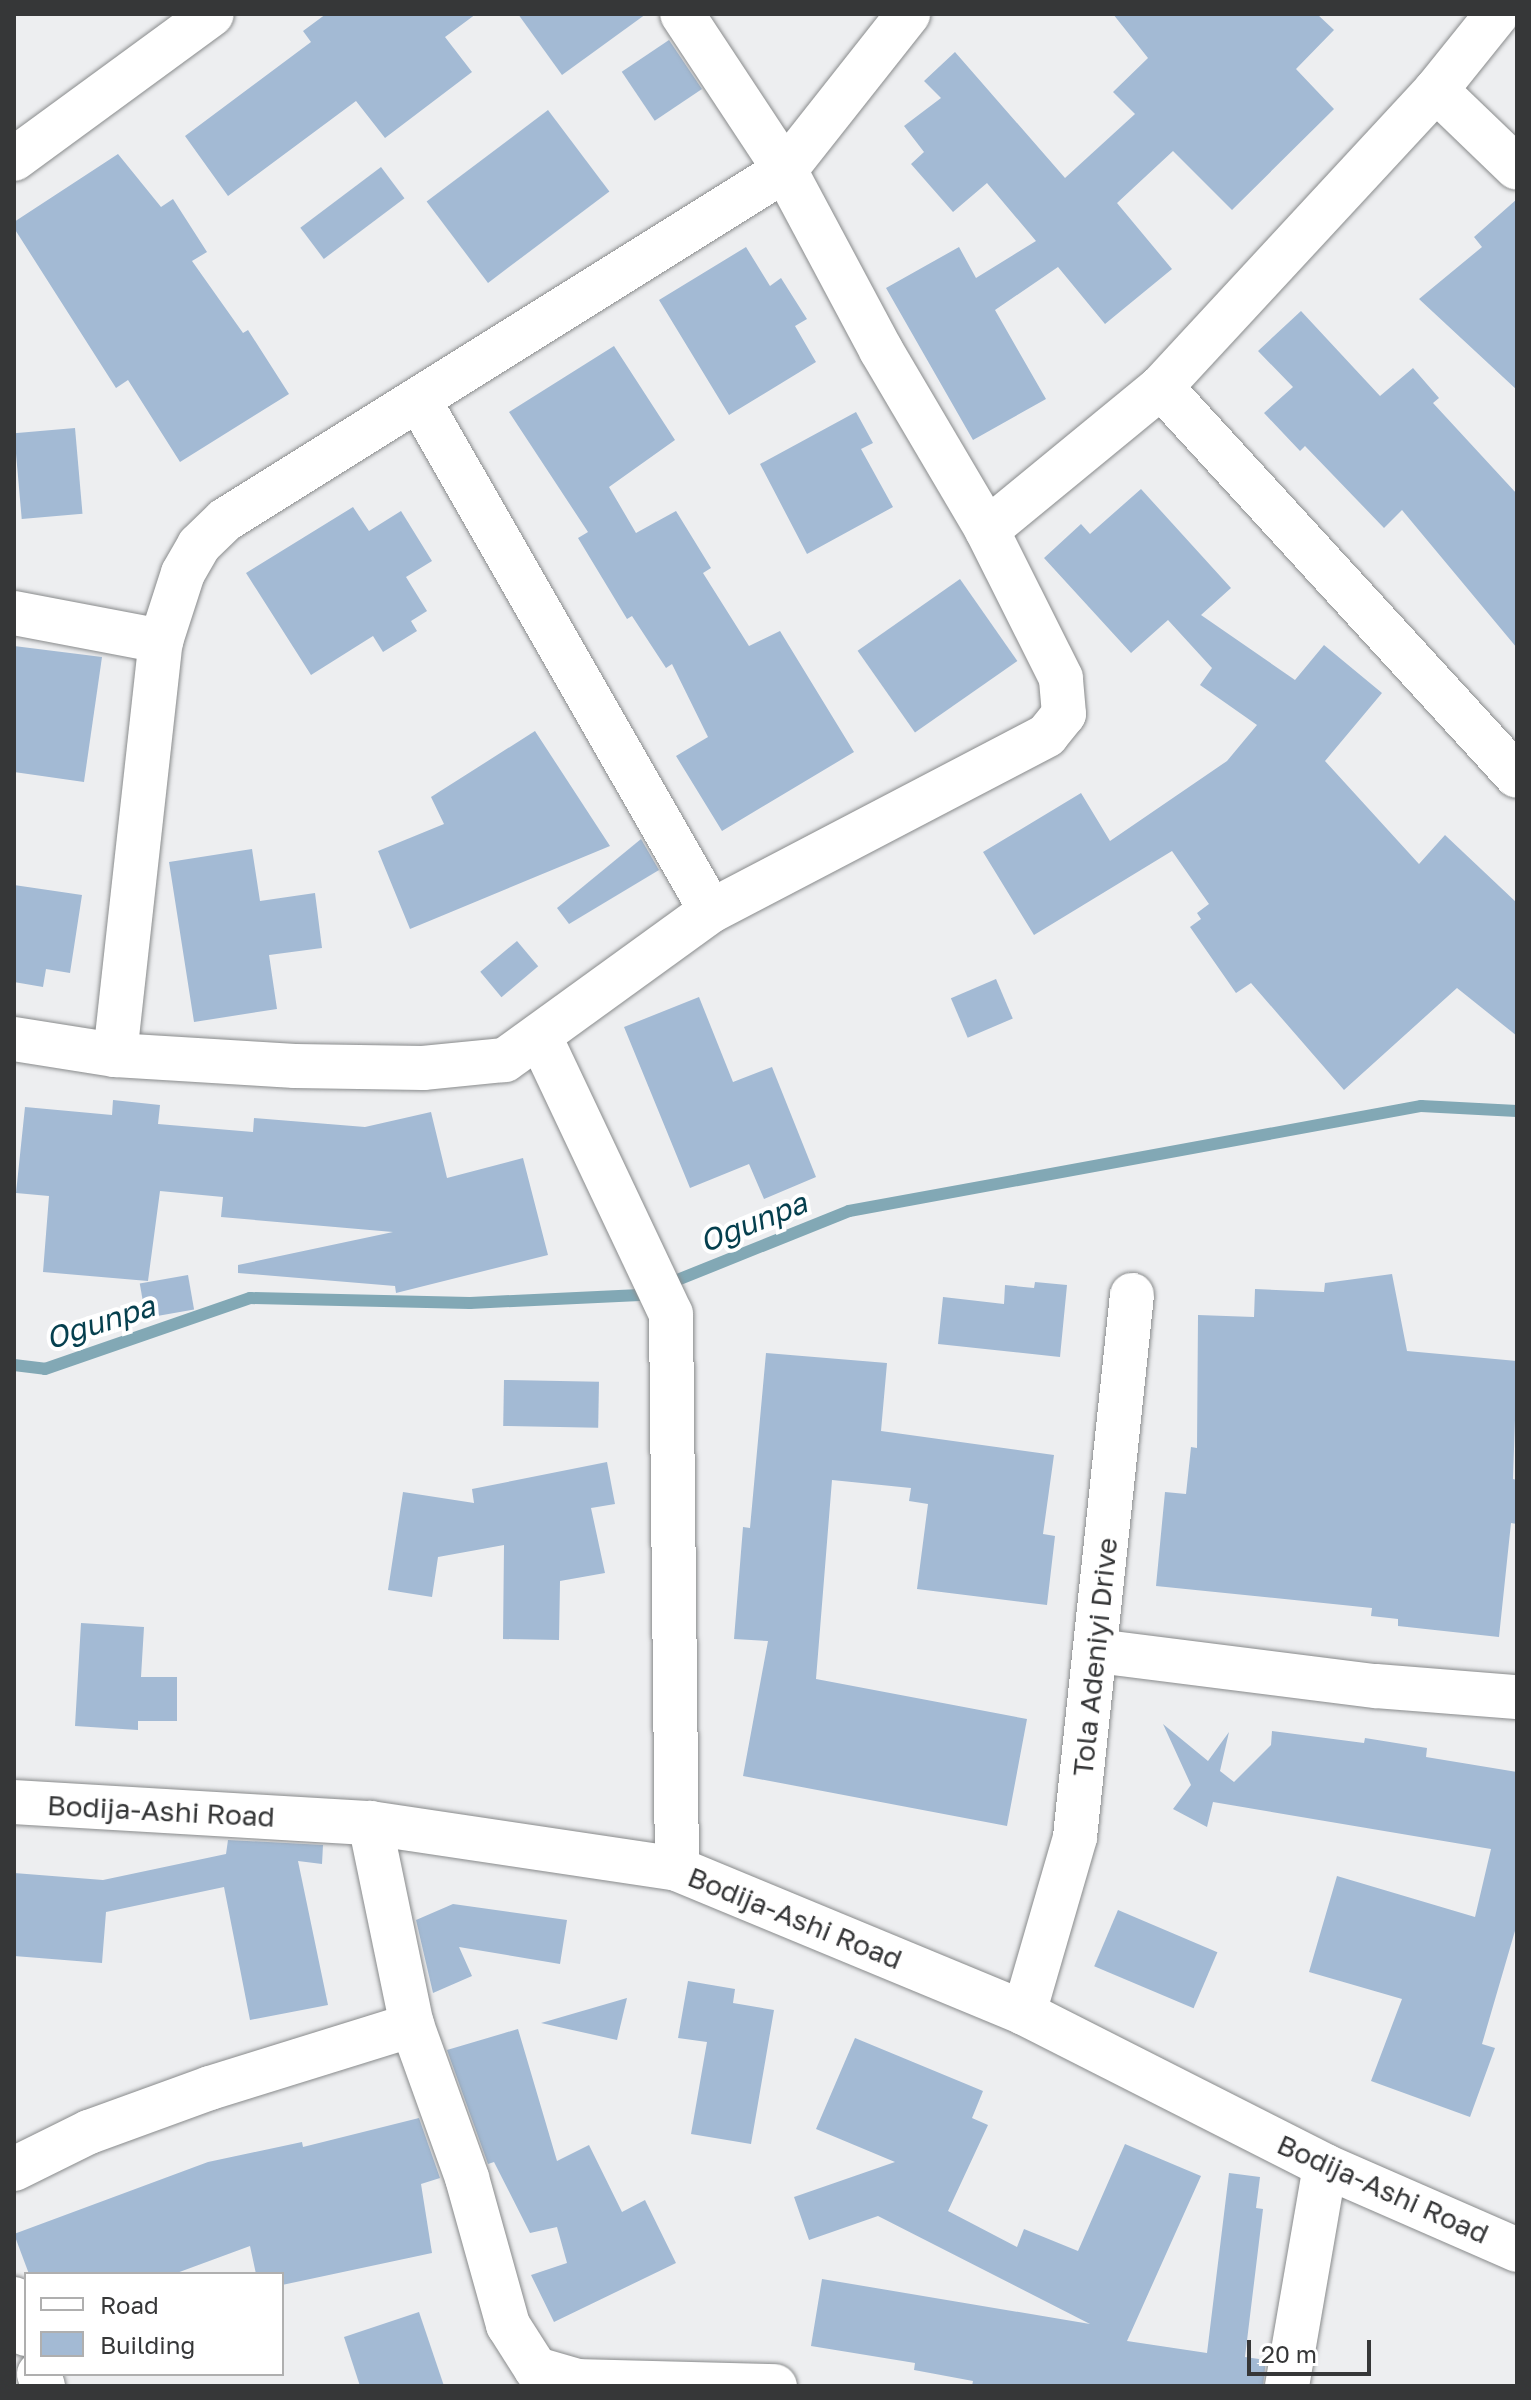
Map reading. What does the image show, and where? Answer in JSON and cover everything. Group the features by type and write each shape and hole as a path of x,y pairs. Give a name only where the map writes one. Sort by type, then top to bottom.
{"street":[{"path":"14,159 212,14"},
{"path":"14,1039 115,1055 423,1068 505,1060 711,911 1047,735 1064,714 1061,678 987,530 881,350 785,170 682,14"},
{"path":"115,1055 161,641 183,573 199,545 225,520 420,402 785,170 908,14"},
{"path":"987,530 1161,387 1436,90 1497,14"},
{"path":"1436,90 1517,168"},
{"path":"1161,387 1517,776"},
{"path":"420,402 711,911"},
{"path":"14,613 161,641"},
{"path":"540,1037 654,1269 671,1314 677,1869"},
{"name":"Tola Adeniyi Drive","path":"1024,2013 1075,1837 1097,1651 1132,1295"},
{"path":"1097,1651 1376,1686 1517,1697"},
{"name":"Bodija-Ashi Road","path":"14,1802 370,1823 677,1869 1024,2013 1325,2166 1517,2250"},
{"path":"370,1823 412,2025 467,2178 508,2325 536,2369 578,2381 775,2386"},
{"path":"14,2169 89,2132 196,2093 412,2025"},
{"path":"1287,2386 1325,2166"},
{"path":"14,2299 24,2328"}],"building":[{"path":"326,14 476,14 445,37 472,72 385,138 356,101 228,196 185,136 311,42 303,31"},
{"path":"518,14 646,14 562,75"},
{"path":"1113,14 1317,14 1334,30 1296,69 1334,109 1232,210 1173,151 1117,203 1172,269 1105,324 1058,267 995,310 1046,399 973,440 886,288 959,247 976,278 1036,241 987,183 953,212 911,164 924,152 904,126 941,98 924,81 955,52 1065,178 1135,114 1113,92 1148,58"},
{"path":"669,40 702,89 655,121 622,72"},
{"path":"548,110 609,191 488,283 427,201"},
{"path":"118,154 161,207 173,199 207,252 192,261 243,333 248,330 289,394 180,462 128,380 116,388 14,228 14,222"},
{"path":"381,167 404,198 324,259 300,228"},
{"path":"1517,199 1517,390 1419,299 1482,247 1474,237"},
{"path":"746,247 770,286 781,278 807,319 795,326 816,362 729,415 659,300"},
{"path":"1301,311 1380,396 1413,368 1439,398 1433,403 1517,494 1517,648 1402,510 1384,528 1305,446 1300,451 1264,413 1293,387 1258,351"},
{"path":"614,346 675,440 609,487 636,533 676,511 711,568 703,573 749,646 780,631 854,752 722,831 676,756 708,737 672,664 666,668 632,616 627,619 578,538 588,532 509,412"},
{"path":"856,412 873,443 861,449 893,507 807,554 760,464"},
{"path":"75,428 82,514 22,519 14,433"},
{"path":"1141,489 1231,588 1201,615 1295,680 1324,645 1382,693 1325,761 1419,864 1445,835 1517,903 1517,1036 1457,988 1344,1090 1251,983 1236,993 1190,927 1201,919 1197,913 1209,904 1172,851 1034,935 983,852 1081,793 1110,841 1227,761 1257,725 1200,685 1212,668 1168,620 1131,653 1044,558 1081,524 1090,534"},
{"path":"353,507 369,531 401,511 432,561 406,577 427,611 411,621 417,631 383,652 373,636 311,675 246,573"},
{"path":"960,579 1017,661 915,733 858,651"},
{"path":"14,646 102,657 84,782 14,772"},
{"path":"535,731 610,846 410,929 378,851 444,824 431,797"},
{"path":"641,839 659,870 569,924 557,908"},
{"path":"252,849 260,901 315,893 322,948 269,955 277,1009 194,1022 169,862"},
{"path":"14,885 82,895 70,973 46,969 43,987 14,982"},
{"path":"517,941 538,966 501,997 480,972"},
{"path":"996,979 1013,1019 968,1038 951,998"},
{"path":"699,997 733,1082 772,1067 816,1177 764,1199 749,1164 690,1188 624,1027"},
{"path":"113,1100 160,1105 158,1124 253,1132 254,1118 365,1127 431,1112 447,1178 523,1158 548,1255 396,1293 395,1286 238,1273 238,1265 393,1232 221,1217 223,1197 160,1191 148,1281 43,1272 49,1196 16,1193 25,1107 112,1115"},
{"path":"1392,1274 1407,1351 1517,1361 1513,1479 1517,1480 1517,1524 1511,1523 1499,1637 1398,1626 1398,1619 1371,1616 1372,1608 1156,1586 1165,1492 1186,1494 1191,1447 1197,1448 1198,1315 1254,1317 1255,1289 1324,1292 1325,1283"},
{"path":"188,1275 194,1309 146,1318 140,1284"},
{"path":"1035,1282 1067,1285 1060,1357 938,1344 943,1297 1004,1304 1005,1285 1034,1288"},
{"path":"766,1353 887,1363 881,1431 1054,1455 1043,1534 1055,1536 1047,1605 917,1589 928,1504 909,1501 911,1488 832,1480 816,1679 1027,1719 1007,1826 743,1776 768,1641 734,1639 743,1527 750,1528"},
{"path":"504,1380 599,1382 598,1428 503,1426"},
{"path":"607,1462 615,1504 591,1508 605,1573 560,1581 559,1640 503,1639 504,1545 438,1557 432,1597 388,1590 403,1492 474,1503 472,1489"},
{"path":"81,1623 144,1627 141,1677 177,1677 177,1721 138,1721 138,1730 75,1726"},
{"path":"1163,1724 1208,1761 1229,1732 1220,1771 1234,1782 1271,1745 1272,1731 1364,1743 1365,1738 1427,1748 1426,1757 1517,1772 1517,1924 1482,2044 1495,2048 1470,2117 1371,2081 1402,1999 1309,1972 1337,1876 1475,1917 1491,1849 1213,1802 1207,1827 1173,1809 1191,1785"},
{"path":"228,1840 323,1845 322,1864 298,1861 328,2005 250,2020 224,1887 106,1912 102,1963 14,1956 14,1873 103,1880 226,1854"},
{"path":"453,1904 567,1920 560,1964 459,1947 472,1976 433,1993 416,1920"},
{"path":"1118,1910 1217,1952 1194,2008 1094,1966"},
{"path":"688,1981 735,1989 733,2003 774,2010 751,2144 691,2134 707,2042 678,2038"},
{"path":"627,1998 617,2040 541,2023"},
{"path":"518,2029 557,2161 589,2145 622,2212 645,2200 676,2263 554,2322 531,2275 567,2263 557,2227 530,2233 494,2162 488,2164 447,2050"},
{"path":"855,2038 983,2091 972,2118 988,2125 948,2211 1017,2247 1024,2229 1078,2251 1125,2144 1201,2176 1127,2341 1207,2353 1229,2173 1260,2177 1256,2208 1263,2209 1245,2357 1266,2360 1263,2386 972,2386 973,2381 914,2370 915,2363 811,2346 822,2279 1090,2324 878,2216 809,2240 794,2197 895,2162 816,2129"},
{"path":"419,2118 440,2178 421,2184 432,2253 284,2285 284,2272 256,2272 250,2246 179,2272 28,2272 14,2234 208,2162 302,2142 303,2147"},
{"path":"419,2312 444,2386 360,2386 344,2337"}],"waterway":[{"name":"Ogunpa","path":"14,1365 45,1369 250,1298 470,1303 640,1295 849,1211 1421,1106 1517,1111"}]}
